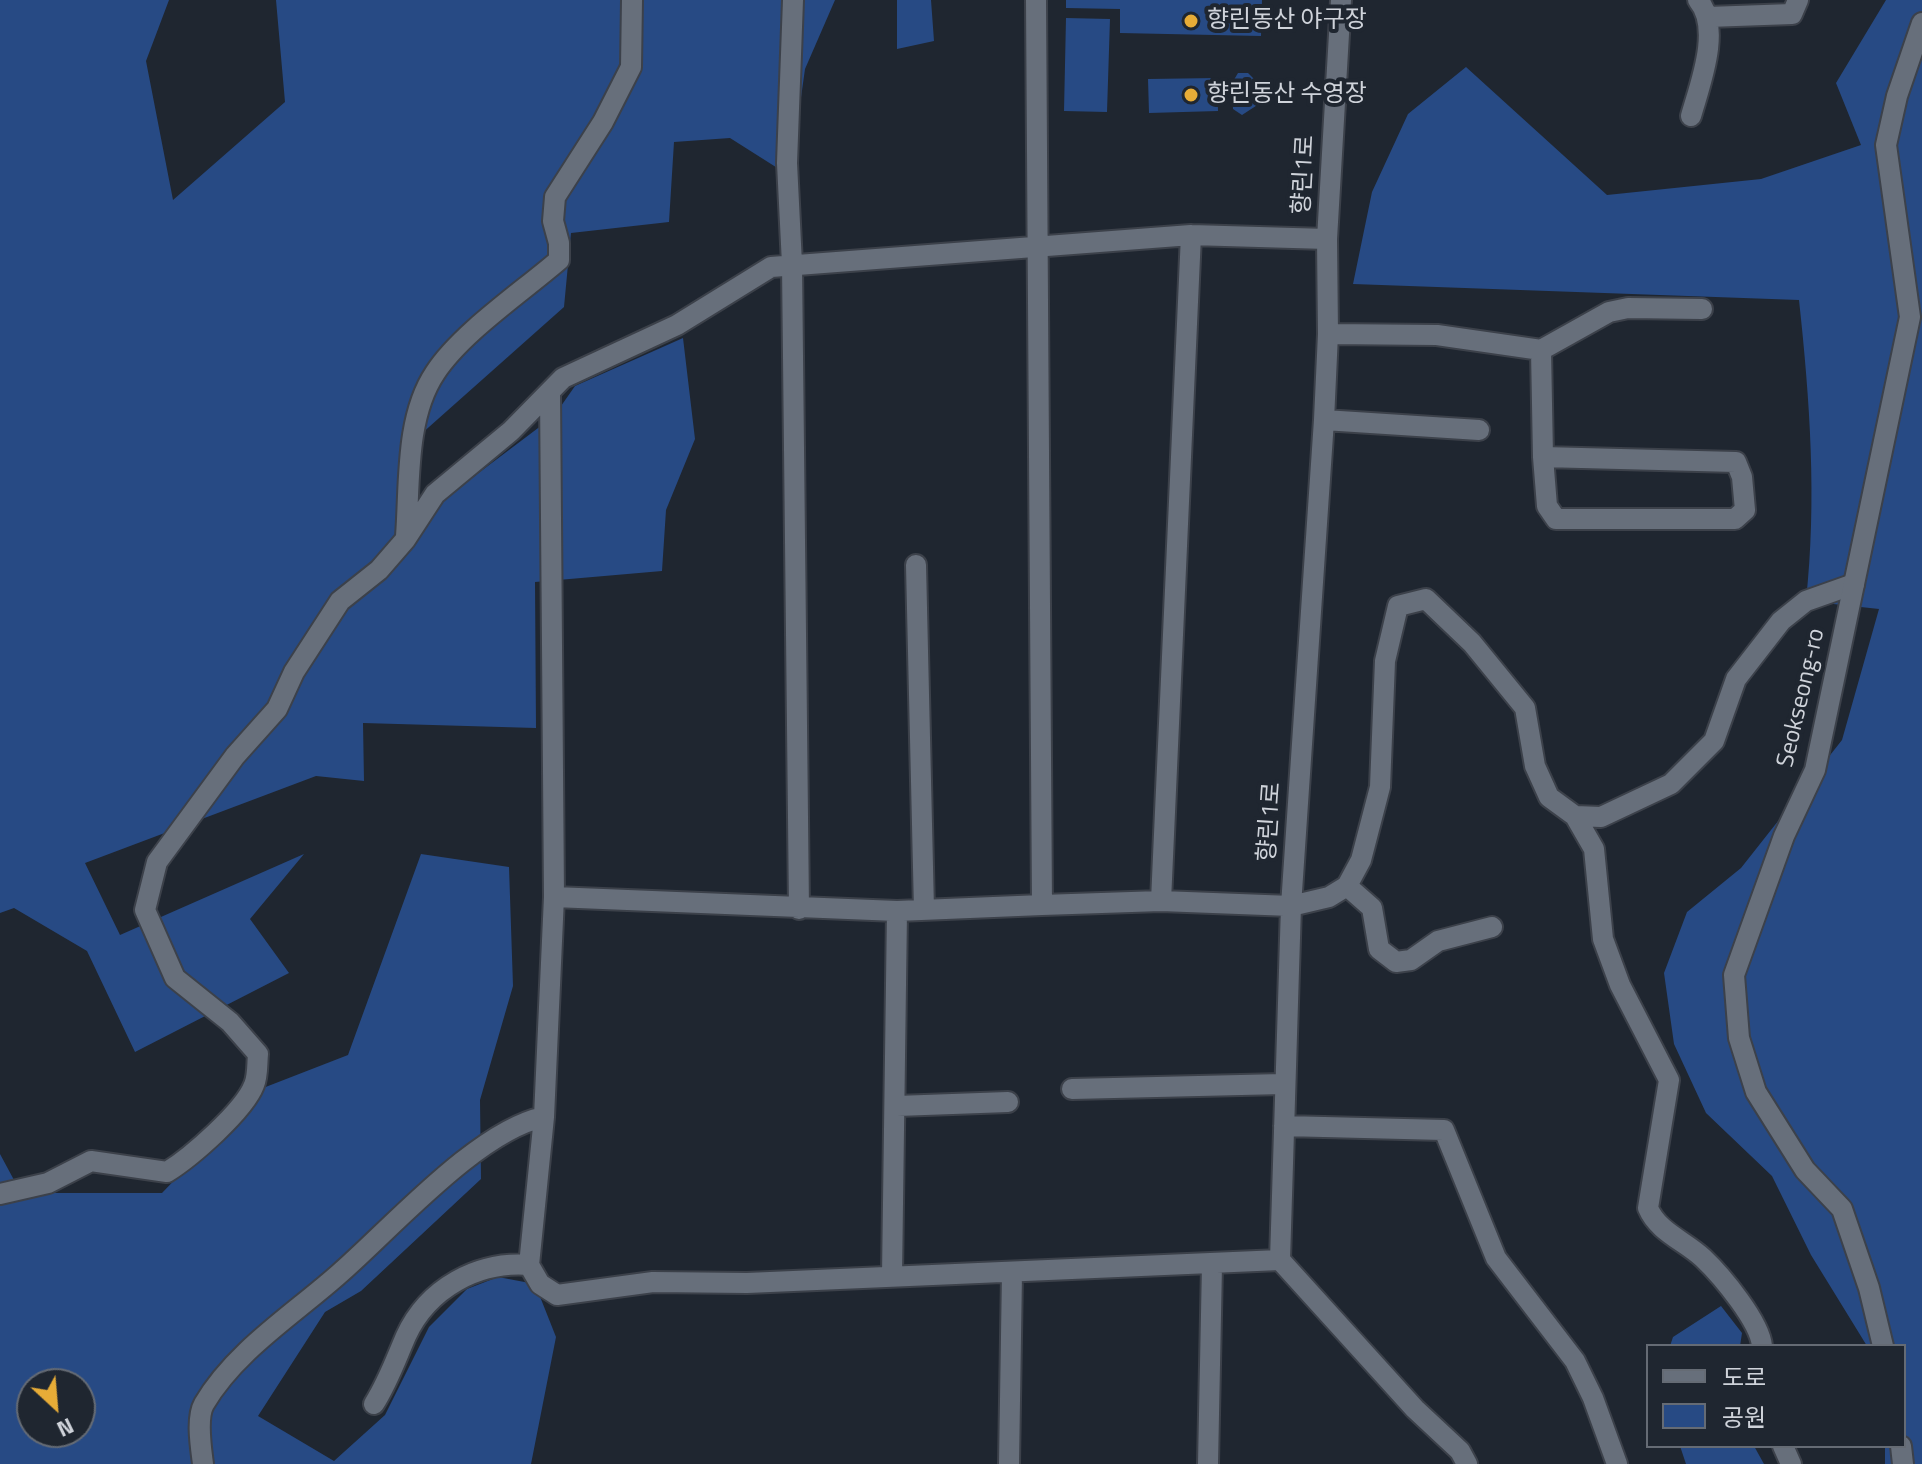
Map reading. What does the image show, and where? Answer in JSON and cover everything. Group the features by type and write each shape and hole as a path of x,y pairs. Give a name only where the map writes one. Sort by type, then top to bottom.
{"street":[{"path":"405,540 414,434 434,374 486,322 559,260 559,243 553,221 555,197 603,122 631,67 632,0"},
{"path":"793,0 787,163 792,264 799,909"},
{"path":"1036,0 1042,905"},
{"name":"향린1로","path":"1280,1260 1283,1084 1291,906 1324,420 1328,334 1327,239 1341,0"},
{"path":"1691,116 1705,64 1703,9 1792,14 1798,0"},
{"name":"Seokseong-ro","path":"1883,1344 1869,1288 1842,1209 1805,1170 1756,1092 1739,1038 1734,975 1784,836 1815,770 1910,317 1886,145 1897,96 1922,23"},
{"path":"0,1194 48,1183 91,1161 167,1172 189,1159 254,1085 258,1054 230,1022 175,978 145,910 157,862 235,756 277,709 294,672 340,601 379,570 405,540 435,494 511,431 563,378 677,325 771,267 1191,235 1327,239"},
{"path":"1161,901 1191,235"},
{"path":"1328,334 1437,335 1541,350 1609,312 1628,308 1702,309"},
{"path":"1541,350 1543,457 1547,506 1556,519 1735,519 1745,510 1742,477 1736,462 1543,457"},
{"path":"550,392 554,897 544,1117 529,1265 540,1284 557,1295 653,1282 747,1283 1280,1260 1326,1315 1460,1451 1467,1464"},
{"path":"1324,420 1479,430"},
{"path":"916,565 924,910"},
{"path":"1575,816 1601,817 1671,784 1714,741 1736,679 1781,621 1806,601 1854,584"},
{"path":"554,897 897,911 1161,901 1291,906 1329,897 1347,886 1361,860 1380,787 1385,661 1398,606 1426,599 1507,682 1525,708 1535,766 1549,797 1575,816 1594,849 1603,939 1620,985 1669,1080 1648,1208 1653,1221 1703,1259 1761,1331 1762,1344"},
{"path":"1347,886 1372,908 1379,949 1396,962 1411,960 1438,941 1492,927"},
{"path":"892,1276 897,1106 897,911"},
{"path":"1072,1089 1283,1084"},
{"path":"897,1106 1008,1102"},
{"path":"203,1464 202,1407 231,1368 341,1273 421,1196 523,1122 544,1117"},
{"path":"1284,1126 1444,1130 1496,1258 1575,1361 1593,1398 1617,1464"},
{"path":"374,1404 392,1374 407,1333 431,1299 465,1275 501,1263 529,1265"},
{"path":"1208,1464 1212,1265"},
{"path":"1009,1464 1012,1273"}],"green space":[{"path":"0,0 169,0 146,61 173,200 285,102 276,0 835,0 805,69 790,176 730,138 674,142 669,222 571,233 564,307 402,451 395,536 554,416 575,386 683,338 695,439 666,510 662,571 535,582 536,728 363,723 364,781 316,776 85,863 120,935 304,854 250,919 289,973 135,1052 87,951 14,908 0,913"},
{"path":"897,0 931,0 934,41 897,49"},
{"name":"향린동산 야구장","path":"1066,0 1262,0 1261,36 1120,33 1120,9 1066,8"},
{"path":"1886,0 1922,0 1922,1464 1885,1464 1885,1448 1906,1448 1906,1344 1866,1344 1811,1255 1772,1176 1706,1113 1674,1044 1664,973 1687,912 1741,868 1842,740 1879,609 1806,601 1811,526 1811,450 1799,300 1353,284 1372,192 1408,114 1466,67 1607,195 1761,179 1861,145 1836,83"},
{"path":"1066,18 1110,19 1107,112 1064,111"},
{"path":"1238,73 1248,73 1268,93 1265,100 1242,115 1233,109 1232,83"},
{"path":"1217,78 1218,111 1149,113 1148,79"},
{"path":"421,854 509,867 513,986 480,1100 481,1179 361,1291 325,1312 258,1416 334,1461 385,1415 429,1327 467,1289 498,1277 535,1284 556,1337 531,1464 0,1464 0,1154 21,1193 162,1193 263,1088 348,1055"},
{"path":"1721,1306 1742,1333 1740,1344 1671,1344 1673,1337"},
{"path":"1681,1448 1755,1448 1764,1464 1686,1464"}],"place":[{"name":"향린동산 야구장","path":"1191,21"},
{"name":"향린동산 수영장","path":"1191,95"}]}
